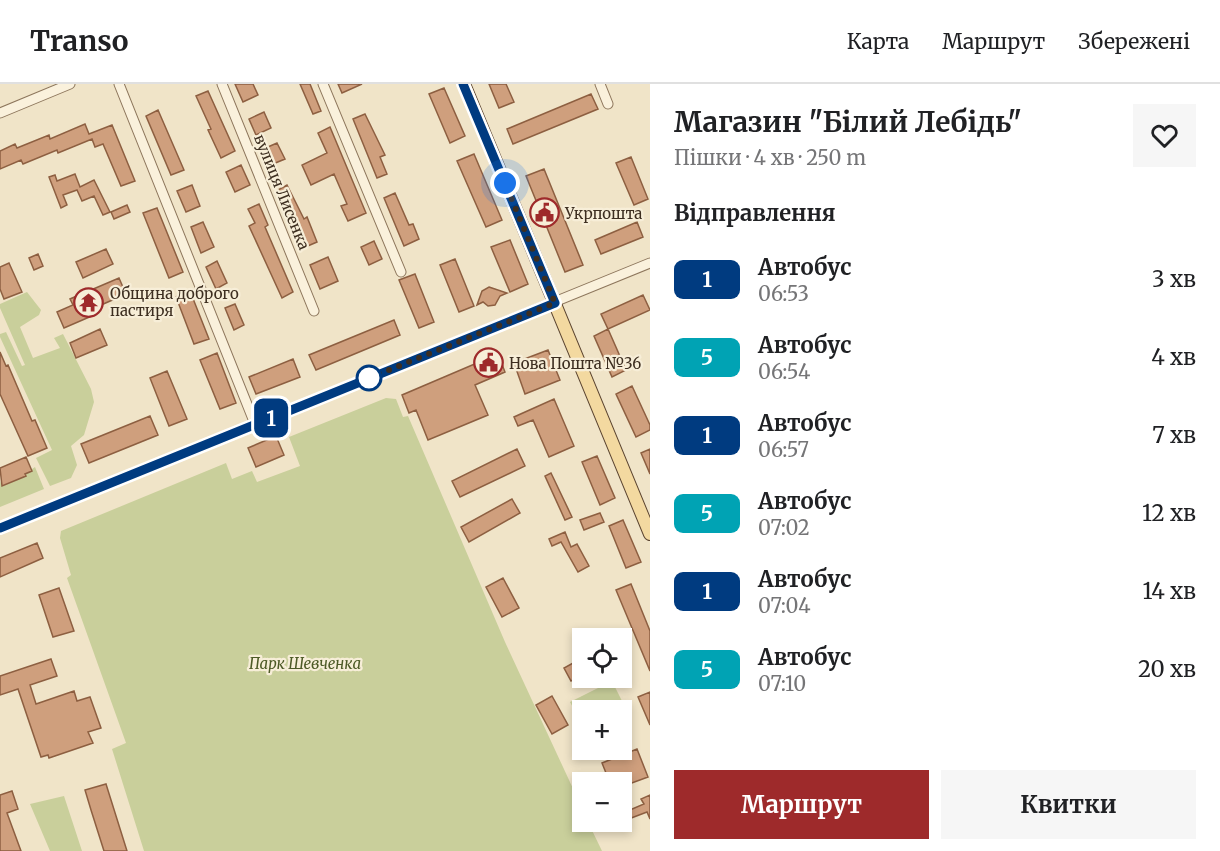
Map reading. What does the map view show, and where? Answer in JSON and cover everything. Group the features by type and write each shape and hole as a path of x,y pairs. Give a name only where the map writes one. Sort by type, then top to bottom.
{"main road":[{"path":"464,84 650,534"}],"street":[{"path":"0,113 70,84"},
{"path":"119,84 255,424"},
{"name":"вулиця Лисенка","path":"222,84 314,311"},
{"path":"324,84 401,272"},
{"path":"600,84 608,104"},
{"path":"0,528 650,263"}],"green space":[{"path":"27,292 41,310 39,315 20,327 33,358 60,348 54,338 63,334 91,389 94,402 84,435 71,446 77,465 71,478 50,486 36,458 52,450 0,337 0,334 6,332 22,366 25,365 0,304"},
{"name":"Парк Шевченка","path":"386,398 396,399 403,417 408,416 505,642 572,786 572,832 593,832 602,851 144,851 112,749 126,743 67,578 71,575 60,538 61,531 226,463 232,479 252,471 257,482 300,466 289,437"},
{"path":"35,467 44,489 0,507 0,481 2,486 26,476 25,474"},
{"path":"598,688 616,688 622,700 574,700"},
{"path":"64,796 82,851 50,851 30,804"}],"building":[{"path":"235,84 253,84 258,95 243,102"},
{"path":"300,84 310,84 321,111 313,114"},
{"path":"338,84 362,84 342,93"},
{"path":"489,84 506,84 514,102 499,108"},
{"path":"444,88 465,136 450,143 429,94"},
{"path":"208,91 235,151 221,158 196,96"},
{"path":"591,94 598,109 513,144 507,129"},
{"path":"158,110 184,170 171,175 146,116"},
{"path":"264,112 271,128 256,135 249,119"},
{"path":"365,114 385,155 380,157 387,174 377,178 353,119"},
{"path":"85,124 89,134 112,125 135,181 121,186 103,144 95,147 92,139 58,153 57,150 23,164 21,160 0,169 0,151 15,144 17,148 49,135 50,139"},
{"path":"330,127 366,213 348,221 341,206 347,204 334,174 311,185 302,165 327,153 318,133"},
{"path":"277,143 285,159 268,166 261,150"},
{"path":"474,154 502,220 486,227 457,161"},
{"path":"631,157 648,199 634,205 616,163"},
{"path":"241,165 250,185 235,192 226,172"},
{"path":"544,169 583,265 565,272 526,176"},
{"path":"75,174 80,187 94,180 110,212 103,215 94,196 82,201 77,190 63,195 67,205 61,208 49,177 55,175 57,181"},
{"path":"192,185 200,206 186,212 177,191"},
{"path":"287,185 304,219 307,217 317,242 303,248 276,191"},
{"path":"395,193 409,225 413,224 419,239 404,246 384,198"},
{"path":"259,204 268,225 265,227 293,292 282,298 249,226 255,223 248,209"},
{"path":"127,205 130,212 114,219 111,212"},
{"path":"157,208 183,272 169,278 143,213"},
{"path":"203,222 214,247 201,253 191,227"},
{"path":"637,222 643,237 601,254 595,240"},
{"path":"510,240 528,284 510,292 491,247"},
{"path":"374,241 382,259 369,265 361,247"},
{"path":"106,249 113,264 83,278 76,262"},
{"path":"38,254 43,266 34,270 29,258"},
{"path":"328,257 338,281 320,289 310,265"},
{"path":"455,259 474,306 459,312 440,265"},
{"path":"217,261 227,283 216,289 206,267"},
{"path":"9,263 22,292 4,299 0,289 0,267"},
{"path":"415,274 434,322 419,328 399,280"},
{"path":"119,278 126,294 92,309 94,315 64,328 57,312 73,305 70,299"},
{"path":"489,287 507,293 500,296 495,305 488,306 483,302 477,305 482,291"},
{"path":"190,291 209,339 194,344 176,297"},
{"path":"643,295 650,310 608,329 601,314"},
{"path":"235,304 244,325 234,330 225,308"},
{"path":"394,320 400,335 316,370 309,355"},
{"path":"100,329 107,345 76,358 70,343"},
{"path":"608,329 626,370 612,377 594,336"},
{"path":"548,350 560,380 525,394 514,363"},
{"path":"0,352 47,448 28,456 0,394"},
{"path":"217,353 236,403 220,409 200,360"},
{"path":"498,354 505,372 475,385 488,415 428,440 416,410 409,413 402,395"},
{"path":"293,359 300,377 256,394 249,377"},
{"path":"167,371 187,419 169,426 150,378"},
{"path":"632,386 650,425 650,430 636,437 616,394"},
{"path":"554,399 574,446 549,457 533,420 518,426 514,417"},
{"path":"150,416 158,435 89,463 81,444"},
{"path":"276,436 284,455 256,467 248,448"},
{"path":"517,449 525,466 460,497 452,481"},
{"path":"650,449 650,474 641,453"},
{"path":"597,456 615,498 600,505 582,462"},
{"path":"26,457 32,471 2,486 0,468"},
{"path":"551,473 572,517 565,520 545,476"},
{"path":"512,499 520,513 469,542 461,527"},
{"path":"600,513 604,522 584,530 580,520"},
{"path":"623,520 641,562 626,568 609,526"},
{"path":"565,532 571,547 577,544 589,566 578,572 561,542 552,546 549,539"},
{"path":"37,543 43,558 0,577 0,558"},
{"path":"503,578 519,608 502,617 486,587"},
{"path":"631,584 650,631 650,671 632,628 616,590"},
{"path":"59,588 74,631 53,637 39,595"},
{"path":"51,659 57,676 30,685 36,704 74,691 77,701 90,697 101,728 88,732 93,743 49,758 48,755 41,757 18,689 0,695 0,676"},
{"path":"572,664 572,680 571,681 564,668"},
{"path":"650,692 650,725 638,697"},
{"path":"552,696 568,725 552,734 536,705"},
{"path":"637,749 648,777 632,783 632,772 606,772 602,763 610,760 632,760 632,751"},
{"path":"106,784 127,851 104,851 91,810 85,790"},
{"path":"12,791 18,809 7,813 21,851 0,851 0,795"},
{"path":"650,795 650,819 647,812 632,818 632,809 644,804 641,799"}],"bus line":[{"name":"1","path":"0,528 555,303 463,84"}],"place":[{"name":"Укрпошта","path":"544,213"},
{"name":"Община доброго пастиря","path":"89,302"},
{"name":"Нова Пошта №36","path":"488,363"}],"route":[{"path":"369,378 555,303 505,183"}]}
